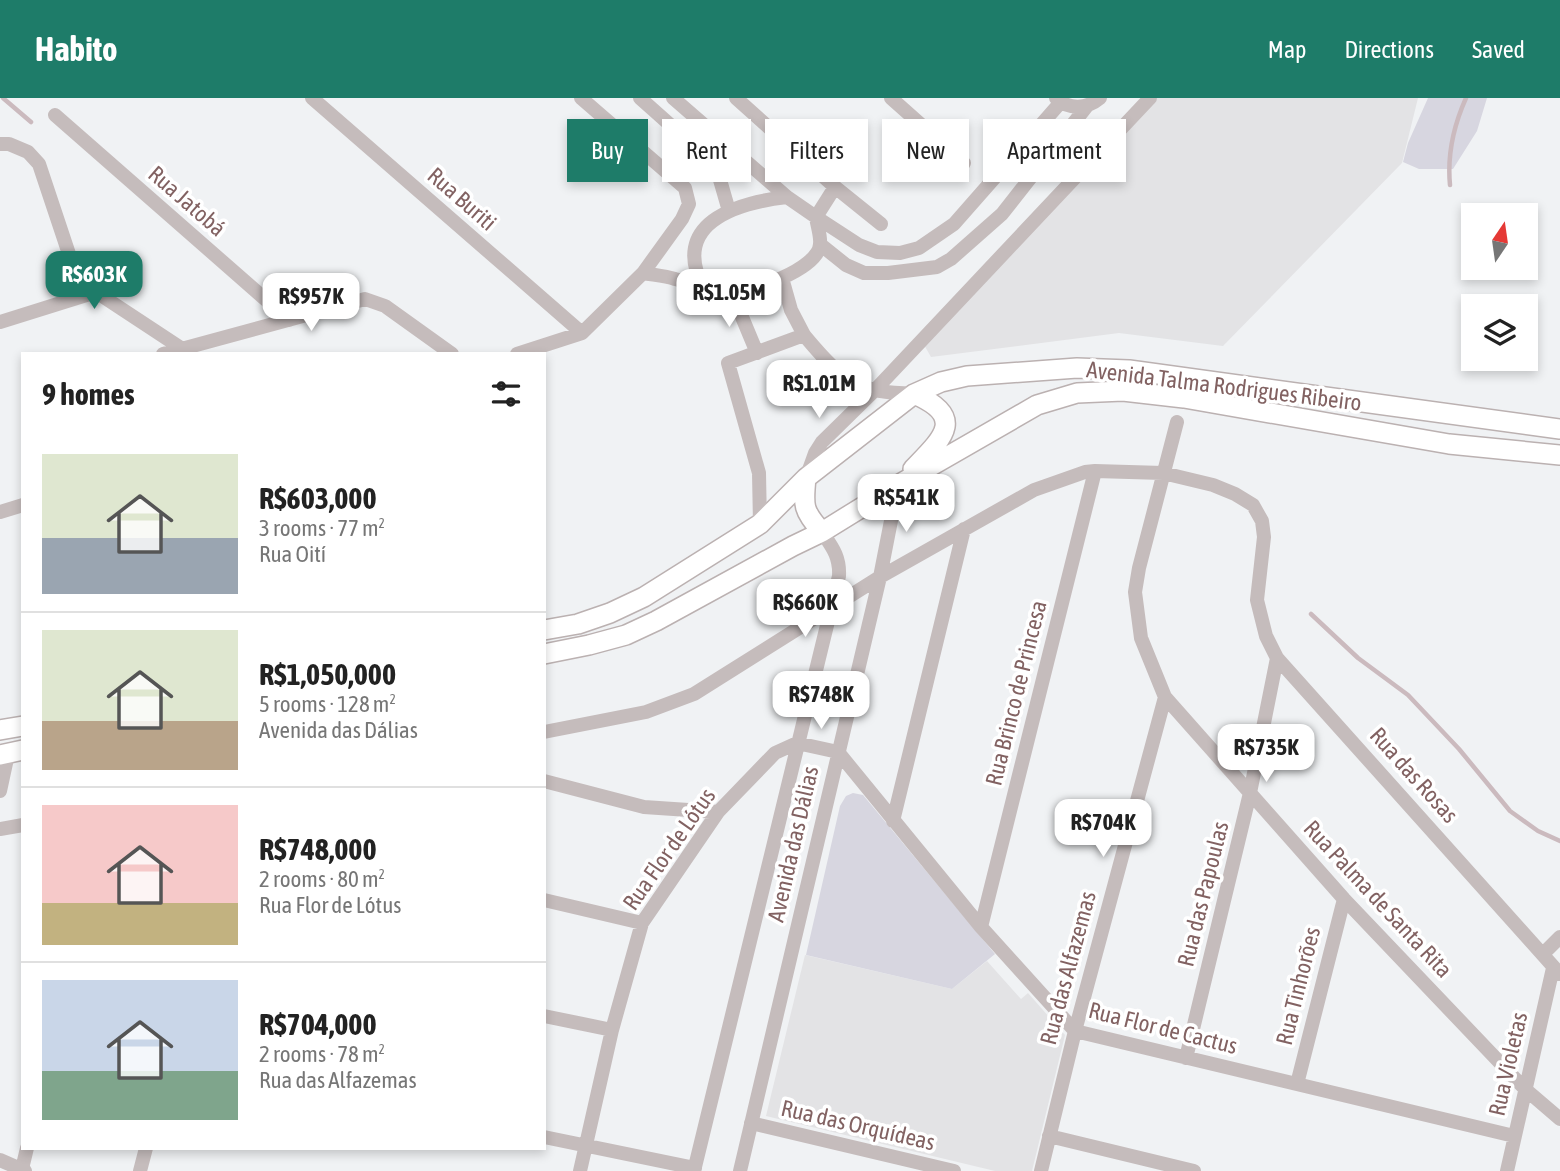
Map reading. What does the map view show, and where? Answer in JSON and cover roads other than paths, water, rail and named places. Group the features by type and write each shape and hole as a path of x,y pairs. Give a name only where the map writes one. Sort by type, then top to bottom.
{"main road":[{"name":"Avenida Talma Rodrigues Ribeiro","path":"546,630 578,624 610,614 633,602 760,524 806,478 914,394 941,382 967,376 1066,369 1129,370 1560,429"},
{"name":"Avenida Talma Rodrigues Ribeiro","path":"546,654 626,635 656,621 822,532 1037,405 1077,393 1123,391 1184,398 1448,444 1560,455"},
{"path":"898,485 935,447 946,421 943,411 933,402 914,394"},
{"path":"806,478 803,501 806,512 822,532"},
{"path":"0,730 21,726"}],"street":[{"name":"Rua Buriti","path":"312,98 582,333"},
{"path":"523,352 582,333 643,273 682,219 689,204 685,188 581,98"},
{"path":"640,98 713,163 729,211"},
{"path":"673,98 787,197 816,217 859,245 877,252 900,253 919,248 954,224 1058,100 1073,107 1087,106"},
{"path":"736,98 835,187 881,224"},
{"path":"891,98 915,119"},
{"path":"821,246 846,265 864,273 937,267 1003,214 1087,106 1100,98"},
{"path":"806,478 822,442 875,390 1150,98"},
{"name":"Rua Jatobá","path":"55,115 289,320"},
{"path":"0,144 9,144 28,152 39,164 69,254 96,292 181,348"},
{"path":"643,273 704,289 732,293 753,289 782,278 815,256 821,246 816,217 835,187"},
{"path":"704,289 695,274 693,258 695,242 702,232 729,211 755,201 787,197"},
{"path":"674,279 693,258"},
{"path":"782,278 792,310 804,335 838,373 875,390 914,394"},
{"path":"0,322 96,292"},
{"path":"732,293 757,353"},
{"path":"169,352 365,299 385,306 449,352"},
{"path":"760,524 759,473 728,363 804,335"},
{"name":"Rua Palma de Santa Rita","path":"1177,422 1135,592 1141,638 1165,697 1344,899 1525,1089 1560,1119"},
{"name":"Rua Brinco de Princesa","path":"981,927 1095,471"},
{"name":"Rua das Rosas","path":"546,732 646,712 694,694 880,577 1034,490 1085,472 1163,473 1213,485 1253,505 1262,522 1264,537 1257,600 1266,636 1277,658 1544,953 1557,971"},
{"name":"Avenida das Dálias","path":"740,1171 880,577 898,485"},
{"path":"0,512 21,506"},
{"path":"894,821 964,529"},
{"name":"Avenida das Dálias","path":"694,1169 839,576 836,552 822,532"},
{"name":"Rua das Papoulas","path":"1186,1058 1250,793 1277,658"},
{"name":"Rua das Alfazemas","path":"1041,1171 1074,1031 1165,697"},
{"path":"797,743 838,752"},
{"name":"Rua Flor de Lótus","path":"580,1171 612,1030 642,923 718,812 775,753 797,743"},
{"name":"Rua Flor de Cactus","path":"838,752 981,927 1074,1031 1514,1136"},
{"path":"0,791 10,753"},
{"path":"546,782 644,807 718,812"},
{"path":"0,829 21,825"},
{"name":"Rua Tinhorões","path":"1297,1084 1344,899"},
{"path":"546,900 642,923"},
{"path":"1544,953 1560,937"},
{"name":"Rua Violetas","path":"1507,1171 1525,1089 1557,971"},
{"path":"546,1016 612,1030"},
{"name":"Rua das Orquídeas","path":"751,1123 954,1171"},
{"path":"546,1136 694,1169"},
{"path":"1049,1136 1194,1171"},
{"path":"0,1160 24,1170 27,1150"},
{"path":"140,1171 145,1150"}],"waterway":[{"path":"3,98 31,122"},
{"path":"1450,185 1452,141 1466,98"},
{"path":"1311,614 1358,658 1408,695 1459,749 1510,811 1538,831 1560,841"}]}
